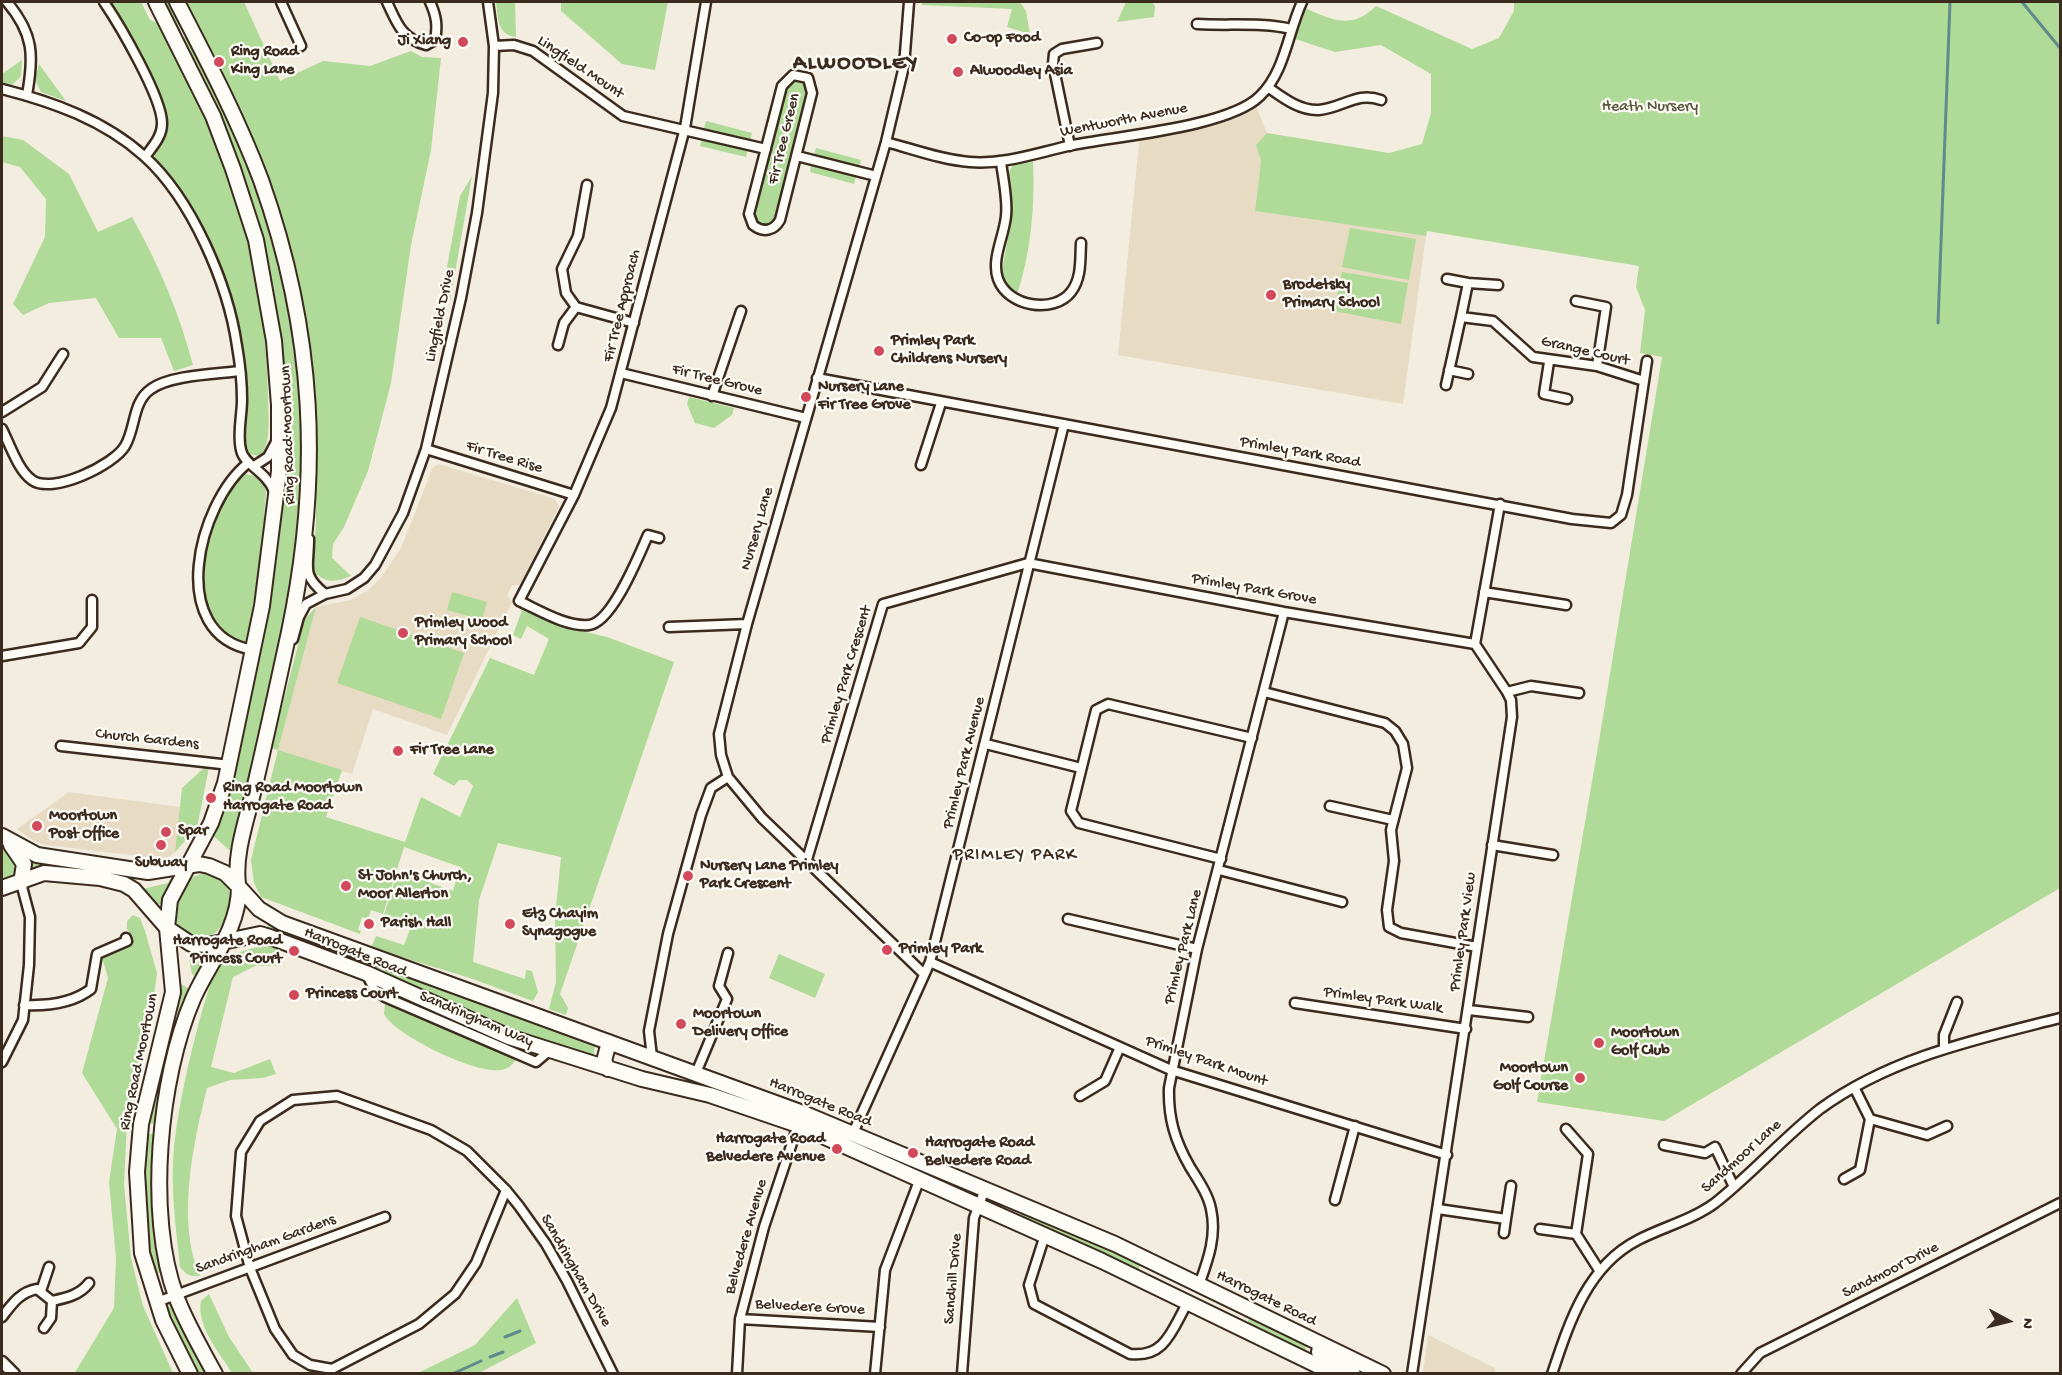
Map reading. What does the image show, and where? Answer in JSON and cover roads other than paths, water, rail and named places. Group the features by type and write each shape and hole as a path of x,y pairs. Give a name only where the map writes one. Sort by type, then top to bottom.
{"highway":[{"name":"Ring Road Moortown","path":"156,2 213,116 256,240 274,341 279,435 269,567 230,765 211,823 188,866"},
{"name":"Ring Road Moortown","path":"177,2 232,113 260,179 283,247 303,346 309,410 310,476 304,555 270,724 241,847 238,885"},
{"path":"2,888 52,872 116,881 138,893 167,928 191,944 208,945 224,940 235,916 238,885 218,868 199,864 148,872 37,855 4,837"},
{"path":"4,837 22,858 24,869 21,883"},
{"path":"167,928 170,900 188,866"},
{"name":"Harrogate Road","path":"238,885 260,909 282,923 696,1073 801,1119 920,1181 1045,1235 1335,1374"},
{"name":"Ring Road Moortown","path":"167,928 172,992 144,1103 137,1172 142,1253 163,1320 190,1374"},
{"name":"Harrogate Road","path":"224,940 260,934 366,973 509,1037 549,1051 608,1069 853,1133 1150,1261 1383,1374"},
{"name":"Ring Road Moortown","path":"215,1374 187,1323 175,1294 161,1221 159,1179 162,1127 184,1024 198,988 224,940"},
{"path":"608,1069 604,1061 609,1042"},
{"path":"666,1062 672,1070 691,1078 693,1083 691,1091"},
{"path":"1150,1261 1145,1272 1147,1276 1182,1293 1188,1302"},
{"path":"1199,1286 1203,1294 1241,1313 1242,1318 1238,1327"},
{"path":"1322,1344 1319,1352 1323,1358 1353,1374"}],"street":[{"path":"7,2 19,17 31,46 33,62 27,95"},
{"path":"104,2 121,29 161,112 161,134 146,157"},
{"path":"281,2 301,46"},
{"path":"387,2 398,25 410,41 426,45 435,40 438,27 430,2"},
{"name":"Lingfield Drive","path":"270,724 302,610 311,600 347,589 364,578 375,565 403,513 426,449 461,298 477,213 493,93 494,46 488,2"},
{"name":"Fir Tree Approach","path":"659,538 648,535 624,586 601,621 590,625 579,624 519,601 574,495 604,425 621,374 684,128 706,2"},
{"name":"Nursery Lane","path":"728,777 721,755 720,734 747,624 886,141 904,66 909,2"},
{"name":"Wentworth Avenue","path":"886,141 969,162 1001,162 1070,146 1204,121 1234,111 1258,99 1269,88 1280,67 1302,2"},
{"path":"1197,24 1243,27 1267,24 1291,29"},
{"path":"1070,146 1053,64 1054,54 1062,49 1097,43"},
{"name":"Lingfield Mount","path":"494,46 514,45 533,51 623,116 684,128 766,149"},
{"name":"Fir Tree Green","path":"793,75 803,75 811,82 813,93 797,156 780,220 773,229 763,230 753,225 749,214 784,81 793,75"},
{"path":"1269,88 1299,106 1317,110 1356,97 1372,96 1381,100"},
{"path":"2,89 27,95 83,116 117,136 146,157 178,198 206,244 223,284 233,321 242,400 241,452 270,481 276,497"},
{"path":"797,156 876,176"},
{"path":"1001,162 1006,215 997,277 1007,292 1014,299 1039,305 1062,300 1078,280 1081,243"},
{"path":"587,185 578,236 562,269 566,293 576,308 634,323"},
{"path":"1447,279 1498,285"},
{"path":"1446,385 1468,283"},
{"path":"1576,301 1606,307 1597,366"},
{"path":"558,345 564,323 576,308"},
{"path":"712,396 741,311"},
{"name":"Grange Court","path":"1461,317 1493,321 1533,357 1549,362 1597,366 1644,381"},
{"path":"2,412 42,387 63,354"},
{"path":"1549,362 1544,394 1567,399"},
{"name":"Primley Park Road","path":"818,378 941,403 1572,519 1611,523 1621,515 1627,495 1647,362"},
{"path":"1449,369 1468,374"},
{"path":"2,429 23,470 33,481 58,485 95,469 117,455 125,446 144,394 153,387 173,380 240,370"},
{"name":"Fir Tree Grove","path":"621,374 806,418"},
{"path":"921,465 941,403"},
{"name":"Primley Park Avenue","path":"853,1133 930,962 1064,424"},
{"path":"253,650 232,644 213,630 206,620 201,604 200,581 203,542 212,510 236,473 268,457 279,435"},
{"name":"Fir Tree Rise","path":"426,449 574,495"},
{"path":"310,476 309,577 313,585 325,594"},
{"path":"1475,644 1500,504"},
{"name":"Primley Park Grove","path":"1028,563 1284,612 1475,644"},
{"name":"Primley Park Crescent","path":"806,863 883,604 1028,563"},
{"path":"1484,592 1566,605"},
{"path":"2,656 79,643 92,627 92,600"},
{"name":"Primley Park Lane","path":"1199,1286 1211,1252 1213,1228 1211,1208 1173,1135 1168,1110 1172,1070 1197,949 1284,612"},
{"path":"669,627 747,624"},
{"name":"Primley Park View","path":"1412,1374 1512,717 1511,700 1507,692 1475,644"},
{"path":"1507,692 1526,686 1579,693"},
{"path":"1264,692 1375,719 1395,731 1407,756 1407,768 1393,820 1394,870 1387,910 1389,927 1401,933 1477,947"},
{"path":"1221,859 1078,823 1071,811 1081,768 1096,710 1108,704 1252,738"},
{"path":"986,744 1081,768"},
{"name":"Church Gardens","path":"61,746 230,765"},
{"path":"652,1057 649,1031 660,975 698,826 711,788 728,777 762,818 806,863 924,974"},
{"path":"1330,806 1393,820"},
{"path":"1492,845 1553,855"},
{"path":"1219,870 1342,902"},
{"path":"2,1062 23,1020 30,917 21,883"},
{"path":"1068,919 1197,949"},
{"path":"24,1005 49,1004 84,995 91,989 97,954 127,941 126,938"},
{"path":"696,1073 727,999 719,986 728,953"},
{"name":"Primley Park Mount","path":"930,962 1172,1070 1447,1155"},
{"path":"1944,1049 1944,1035 1957,1002"},
{"name":"Primley Park Walk","path":"1294,1003 1466,1029"},
{"path":"1468,1010 1528,1017"},
{"name":"Sandmoor Lane","path":"1551,1374 1586,1290 1599,1270 1624,1249 1713,1205 1789,1134 1822,1108 1904,1064 1944,1049 2061,1018"},
{"path":"1080,1096 1105,1081 1120,1047"},
{"path":"1844,1179 1860,1170 1870,1119 1855,1089"},
{"name":"Sandringham Drive","path":"506,1190 476,1263 455,1294 419,1324 332,1369 310,1365 294,1355 275,1329 250,1268 236,1216 241,1152 260,1121 292,1100 337,1096 431,1130 467,1151 506,1190 546,1244 613,1374"},
{"name":"Belvedere Avenue","path":"737,1374 740,1319 764,1227 801,1119"},
{"path":"1870,1119 1927,1135 1947,1126"},
{"path":"1335,1200 1355,1126"},
{"path":"1566,1129 1588,1154 1576,1234 1599,1270"},
{"path":"1664,1145 1705,1152 1714,1147 1734,1187"},
{"path":"876,1374 885,1270 920,1181"},
{"path":"1504,1233 1510,1186"},
{"name":"Sandhill Drive","path":"962,1374 977,1207 985,1189"},
{"name":"Sandmoor Drive","path":"1741,1374 1760,1353 2061,1203"},
{"path":"1438,1209 1506,1219"},
{"name":"Sandringham Gardens","path":"158,1302 385,1217"},
{"path":"1540,1228 1576,1234"},
{"path":"1045,1235 1029,1285 1034,1304 1130,1354 1145,1355 1158,1350 1188,1302"},
{"path":"41,1291 49,1267"},
{"path":"52,1301 76,1294 84,1290 88,1283"},
{"path":"2,1317 27,1291 41,1291 52,1301"},
{"path":"44,1328 51,1318 52,1301"},
{"name":"Belvedere Grove","path":"740,1319 880,1327"},
{"path":"2,1362 14,1374"}],"waterway":[{"path":"1938,323 1950,2"},
{"path":"2022,2 2060,48"},
{"path":"505,1337 520,1331"},
{"path":"490,1357 503,1352"},
{"path":"452,1374 481,1361"}],"place":[{"name":"Co-op Food","path":"952,39"},
{"name":"Ji Xiang","path":"463,42"},
{"name":"Ring Road King Lane","path":"219,62"},
{"name":"Alwoodley Asia","path":"958,72"},
{"name":"Brodetsky Primary School","path":"1271,295"},
{"name":"Primley Park Childrens Nursery","path":"879,351"},
{"name":"Nursery Lane Fir Tree Grove","path":"806,397"},
{"name":"Primley Wood Primary School","path":"403,633"},
{"name":"Fir Tree Lane","path":"398,751"},
{"name":"Ring Road Moortown Harrogate Road","path":"211,798"},
{"name":"Moortown Post Office","path":"37,826"},
{"name":"Spar","path":"166,832"},
{"name":"Subway","path":"161,845"},
{"name":"Nursery Lane Primley Park Crescent","path":"688,876"},
{"name":"St John's Church, Moor Allerton","path":"346,886"},
{"name":"Parish Hall","path":"369,924"},
{"name":"Etz Chayim Synagogue","path":"510,924"},
{"name":"Primley Park","path":"887,950"},
{"name":"Harrogate Road Princess Court","path":"294,951"},
{"name":"Princess Court","path":"294,995"},
{"name":"Moortown Delivery Office","path":"681,1024"},
{"name":"Moortown Golf Club","path":"1599,1043"},
{"name":"Moortown Golf Course","path":"1580,1078"},
{"name":"Harrogate Road Belvedere Avenue","path":"837,1149"},
{"name":"Harrogate Road Belvedere Road","path":"913,1153"}],"district":[{"name":"ALWOODLEY","path":"856,65"},
{"name":"PRIMLEY PARK","path":"1015,856"}],"park label":[{"name":"Heath Nursery","path":"1650,108"}]}
